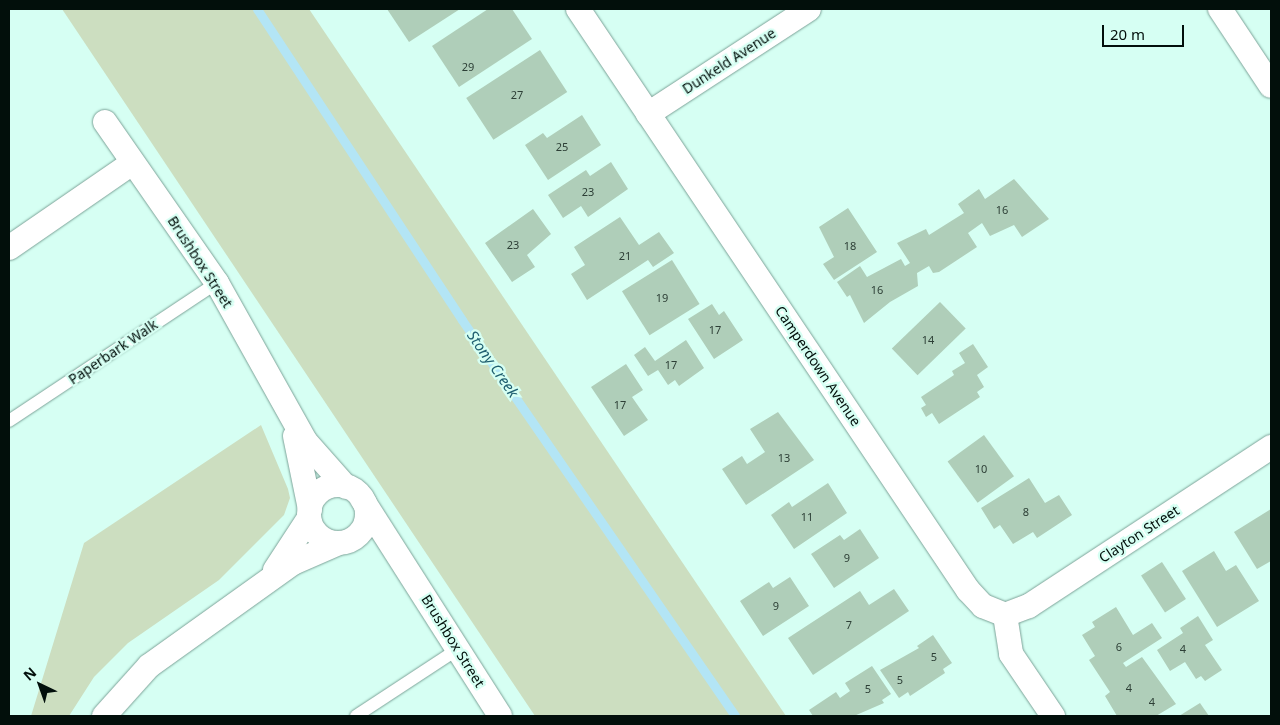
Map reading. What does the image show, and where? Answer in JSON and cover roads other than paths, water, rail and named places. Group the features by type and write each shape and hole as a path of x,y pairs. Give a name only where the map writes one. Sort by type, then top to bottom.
{"street":[{"name":"Camperdown Avenue","path":"578,9 968,590 988,610 1005,615"},
{"name":"Dunkeld Avenue","path":"648,114 809,9"},
{"path":"1220,9 1271,86"},
{"name":"Brushbox Street","path":"105,122 217,283 286,408 322,464 354,493 406,566 500,716"},
{"path":"9,248 132,163"},
{"name":"Brushbox Street","path":"286,408 305,477 310,513 323,538 382,551 406,566"},
{"name":"Clayton Street","path":"1005,615 1029,606 1271,447"},
{"path":"104,716 149,666 260,586 316,550 343,542 364,527 366,508 354,493 337,485 318,493 310,513 284,559 260,586"},
{"path":"1005,615 1011,654 1053,716"}],"lane":[{"name":"Paperbark Walk","path":"9,421 217,283"},
{"path":"356,716 458,649"}],"waterway":[{"name":"Stony Creek","path":"257,9 462,320 735,716"}]}
